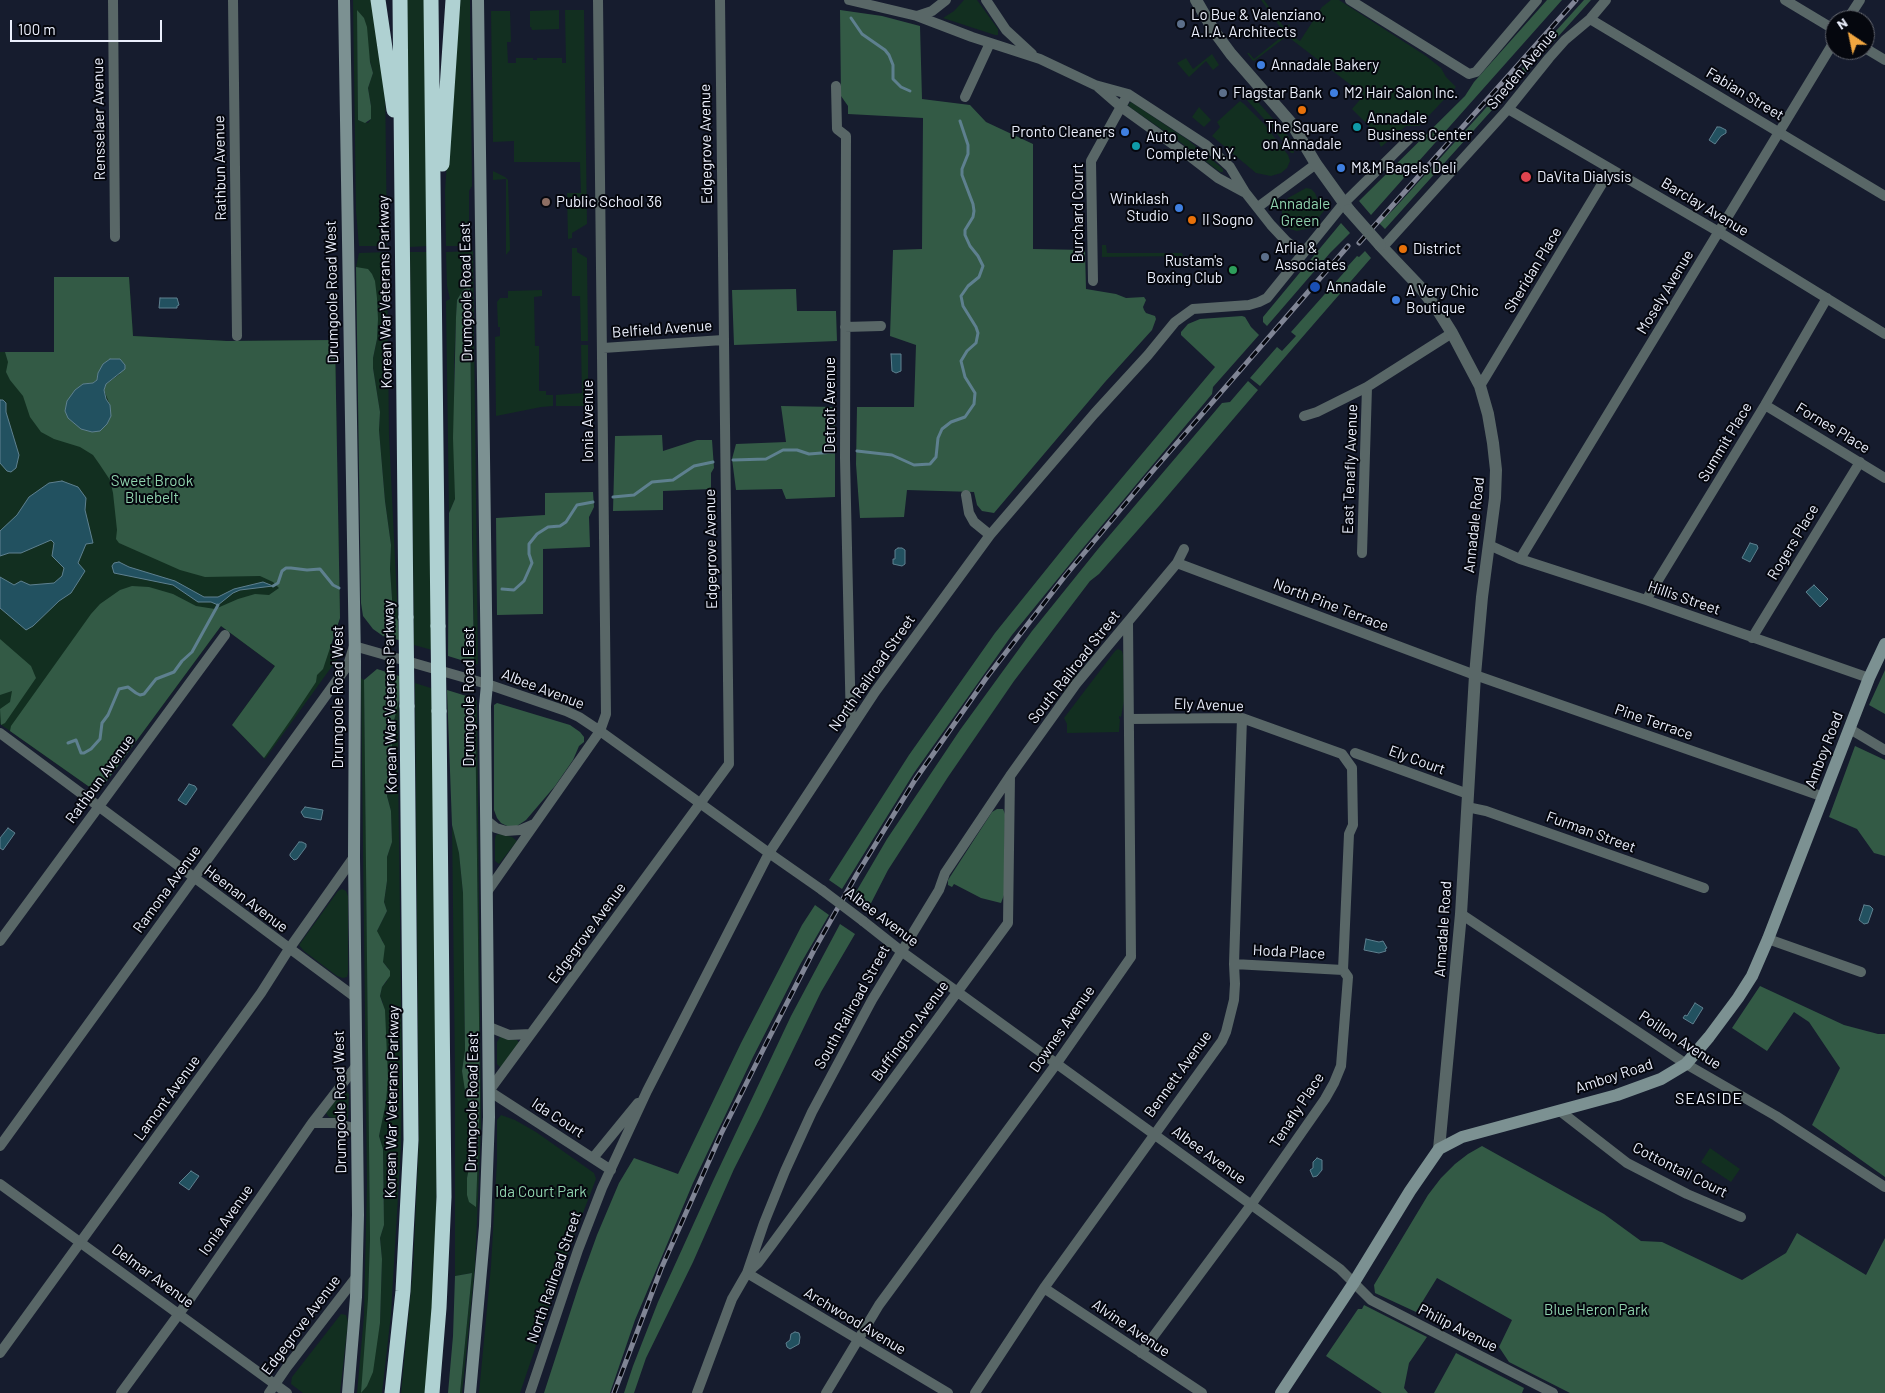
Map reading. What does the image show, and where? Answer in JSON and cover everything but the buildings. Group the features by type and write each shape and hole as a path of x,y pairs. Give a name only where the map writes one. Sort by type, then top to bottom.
{"highway":[{"path":"378,0 391,100 401,136"},
{"name":"Korean War Veterans Parkway","path":"392,1393 403,1282 411,1140 400,0"},
{"path":"432,0 444,1170 441,1271 432,1393"},
{"path":"434,235 442,166 453,0"}],"main road":[{"name":"Drumgoole Road West","path":"344,0 354,646 355,998 357,1065 357,1276 348,1393"},
{"name":"Drumgoole Road East","path":"470,1393 485,1226 489,1091 485,706 487,684 478,0"},
{"name":"Amboy Road","path":"1281,1393 1353,1284 1410,1191 1439,1149 1462,1137 1560,1111 1632,1090 1661,1079 1686,1064 1722,1021 1752,976 1768,939 1885,644"}],"street":[{"name":"Rensselaer Avenue","path":"113,0 115,237"},
{"name":"Rathbun Avenue","path":"233,0 237,336"},
{"name":"Ionia Avenue","path":"487,892 600,731 606,714 598,0"},
{"name":"Edgegrove Avenue","path":"489,1091 728,764 720,0"},
{"path":"849,0 917,16 1040,59 1095,85 1128,94 1206,145 1230,167 1245,192 1271,225 1286,241 1303,254 1410,139"},
{"path":"917,16 932,11 946,0"},
{"path":"986,0 1006,30 1028,51 1040,59"},
{"name":"Annadale Road","path":"1196,0 1214,31 1231,54 1292,124 1316,164 1347,207 1420,287 1452,333 1480,386 1488,414 1496,470 1495,498 1482,597 1475,675 1461,914 1439,1149"},
{"path":"1350,0 1465,73 1473,74 1537,0"},
{"name":"Sneden Avenue","path":"1381,246 1508,109 1565,40 1590,19 1606,0"},
{"path":"1785,0 1825,24"},
{"name":"Fabian Street","path":"1590,19 1885,196"},
{"path":"965,97 990,43"},
{"name":"Mosely Avenue","path":"1520,559 1825,57"},
{"path":"1095,85 1121,107 1218,178 1245,192"},
{"name":"Detroit Avenue","path":"836,86 837,129 846,136 845,458 851,728"},
{"name":"Burchard Court","path":"1093,281 1091,161 1128,94"},
{"name":"Barclay Avenue","path":"1508,109 1719,232 1885,334"},
{"path":"1258,207 1316,164"},
{"name":"Sheridan Place","path":"1480,386 1611,169"},
{"name":"North Railroad Street","path":"530,1393 578,1250 611,1170 647,1091 768,853 875,692 990,535 1094,414 1148,355 1171,326 1193,309 1249,305 1267,298 1303,254"},
{"name":"Summit Place","path":"1646,600 1765,405 1827,298"},
{"path":"846,326 881,326"},
{"path":"1304,416 1317,412 1367,387 1452,333"},
{"name":"Belfield Avenue","path":"603,348 723,340"},
{"name":"East Tenafly Avenue","path":"1362,553 1367,387"},
{"name":"Fornes Place","path":"1765,405 1885,478"},
{"name":"Rogers Place","path":"1752,638 1860,462"},
{"path":"966,495 969,513 974,522 990,535"},
{"name":"Hillis Street","path":"1489,545 1520,559 1646,600 1870,678"},
{"name":"South Railroad Street","path":"696,1393 732,1299 747,1273 764,1223 812,1112 843,1051 939,890 945,873 1010,776 1076,684 1177,563 1184,549"},
{"name":"North Pine Terrace","path":"1177,563 1475,675"},
{"name":"Downes Avenue","path":"826,1393 879,1305 1057,1062 1130,957 1128,622"},
{"name":"Rathbun Avenue","path":"0,942 225,636"},
{"name":"Albee Avenue","path":"354,646 487,684 566,711 600,731 822,890 901,951 1057,1062 1340,1269 1353,1284"},
{"name":"Ramona Avenue","path":"0,1146 348,665 354,646"},
{"name":"Pine Terrace","path":"1475,675 1824,797"},
{"name":"Ely Avenue","path":"1128,719 1242,718 1342,754"},
{"name":"Bennett Avenue","path":"975,1393 1044,1288 1222,1041 1231,1018 1235,984 1234,964 1242,718"},
{"path":"1850,729 1885,750"},
{"name":"Heenan Avenue","path":"0,733 355,998"},
{"name":"Tenafly Place","path":"1141,1353 1251,1205 1326,1098 1341,1066 1348,977 1344,970 1349,834 1353,826 1352,768 1342,754"},
{"name":"Ely Court","path":"1355,754 1468,800"},
{"name":"Buffington Avenue","path":"747,1273 758,1263 773,1244 1008,923 1010,776"},
{"name":"Furman Street","path":"1468,800 1486,811 1704,888"},
{"path":"486,820 496,828 513,832 528,828 537,822"},
{"name":"Lamont Avenue","path":"0,1353 261,993 289,949 354,857"},
{"name":"Poillon Avenue","path":"1461,914 1686,1064 1776,1116 1885,1187"},
{"path":"1768,939 1861,972"},
{"name":"Hoda Place","path":"1234,964 1344,970"},
{"path":"489,1027 509,1035 531,1034"},
{"name":"Ionia Avenue","path":"121,1393 179,1314 312,1123 357,1065"},
{"name":"Ida Court","path":"489,1091 611,1170"},
{"name":"North Railroad Street","path":"593,1158 647,1091"},
{"name":"Cottontail Court","path":"1560,1111 1627,1163 1687,1194 1741,1217"},
{"path":"312,1123 335,1123 357,1129"},
{"name":"Delmar Avenue","path":"0,1184 179,1314 272,1389 287,1393"},
{"name":"Archwood Avenue","path":"747,1273 948,1393"},
{"name":"Edgegrove Avenue","path":"272,1389 357,1276"},
{"name":"Philip Avenue","path":"1353,1284 1371,1300 1553,1393"},
{"name":"Alvine Avenue","path":"1044,1288 1202,1393"}],"green space":[{"path":"353,0 375,0 385,77 387,246 359,246 356,211","holes":["357,10 373,73 368,88 371,106 371,119 368,123 358,120"]},
{"path":"407,0 425,0 428,246 410,247"},
{"path":"458,0 470,0 472,186 469,191 469,246 446,246 445,191"},
{"path":"964,0 977,0 998,29 998,35 943,18 954,11"},
{"path":"1261,0 1264,0 1284,27 1290,24 1287,32 1300,41 1322,7 1331,0 1339,0 1426,56 1441,68 1446,77 1456,87 1419,126 1406,126 1381,147 1379,143 1382,139 1352,109 1364,95 1287,36 1254,61 1252,60 1247,53 1254,59 1285,34"},
{"path":"1547,0 1562,0 1371,215 1359,201 1465,96 1474,82"},
{"path":"1584,0 1591,0 1385,229 1379,223 1393,210"},
{"path":"357,10 364,18 367,27 370,62 373,73 368,88 371,119 365,123 358,120"},
{"path":"559,10 559,29 532,30 530,27 530,11"},
{"path":"565,10 584,10 587,224 572,233 572,238 568,239 567,193 581,193 580,162 514,162 514,141 493,142 491,11 510,11 511,42 507,42 508,63 516,63 516,58 533,58 533,60 537,60 537,58 562,58 562,63 566,63"},
{"path":"840,10 882,16 920,26 922,99 970,105 986,122 1033,144 1033,249 1085,250 1086,289 1116,294 1126,298 1144,297 1146,300 1143,307 1144,310 1146,313 1155,316 1156,319 1152,330 1105,382 994,513 982,511 977,505 974,492 907,490 904,517 860,518 856,464 857,407 914,407 916,345 890,336 893,250 922,249 923,118 848,114 848,106 841,96"},
{"path":"1212,54 1219,65 1213,70 1206,61 1189,77 1177,63 1186,58 1193,69"},
{"path":"1250,93 1289,137 1294,153 1291,153 1276,132 1245,98"},
{"name":"Annadale Green","path":"1240,101 1265,125 1288,155 1290,161 1287,168 1281,173 1271,176 1256,173 1212,136 1220,127 1217,122"},
{"path":"1131,102 1188,140 1223,169 1223,172 1220,172 1131,108 1128,105"},
{"path":"1199,107 1211,120 1204,127 1192,117"},
{"path":"493,171 508,180 510,250 506,255 506,179 493,180"},
{"name":"Annadale Green","path":"1306,188 1311,189 1315,193 1324,211 1310,228 1297,231 1290,229 1282,220 1282,208 1288,198"},
{"path":"1341,223 1350,233 1330,253 1267,326 1263,322 1263,317"},
{"path":"1102,245 1106,245 1107,253 1182,253 1183,256 1102,257"},
{"path":"572,248 577,248 577,252 587,258 588,341 581,341 580,296 572,296"},
{"path":"473,251 478,664 474,664 470,286 463,290 457,300 454,363 455,499 449,513 446,301 450,299 447,286 446,252"},
{"path":"1365,251 1371,258 1260,386 1250,378 1277,347 1282,351 1296,336 1291,332 1357,256 1359,257"},
{"path":"387,252 389,435 398,621 393,613 390,569 391,545 379,430 380,412 373,368 377,339 377,298 356,267 359,253"},
{"path":"410,252 428,252 432,650 414,645"},
{"path":"356,267 368,269 372,274 375,281 377,298 377,339 373,368 380,412 379,430 391,545 390,569 393,613 398,621 399,640 383,636 373,629 363,616 361,603"},
{"name":"Sweet Brook Bluebelt","path":"54,277 129,277 133,336 227,341 335,340 340,618 329,648 339,652 338,658 265,759 232,725 275,666 221,626 98,793 0,724 0,352 54,352"},
{"name":"Sweet Brook Bluebelt","path":"54,277 129,277 133,336 227,341 335,340 340,618 323,669 317,675 316,682 264,758 232,725 275,666 221,626 98,793 10,731 11,726 91,614 100,604 120,590 132,586 149,587 173,594 196,606 215,609 255,594 269,595 279,588 273,582 260,576 205,577 180,570 119,543 116,539 117,530 110,480 93,455 80,447 54,439 41,432 30,417 23,396 6,372 8,362 5,352 54,352","holes":["98,373 120,374 106,384 104,390 110,405 83,384 93,383 97,380"]},
{"path":"470,286 474,664 448,656 449,513 455,499 453,438 457,300 463,290"},
{"path":"796,289 797,311 836,311 837,341 734,345 732,290"},
{"path":"542,290 542,296 534,297 535,346 539,346 539,391 546,391 546,395 553,395 553,406 496,416 495,337 500,336 497,302 500,298 508,298 508,291"},
{"path":"1245,317 1259,335 1213,387 1212,394 1012,635 914,773 842,889 829,880 909,755 995,633 1078,530 1215,367 1181,335 1181,332 1188,324 1200,319"},
{"path":"581,345 588,345 588,406 556,406 556,395 582,393"},
{"path":"1248,381 1258,390 1159,506 1099,574 1090,581 1014,681 948,777 888,870 868,909 853,897 887,839 960,730 1032,631 1098,549 1222,403 1230,402"},
{"path":"781,406 835,407 835,497 786,499 782,489 736,490 732,459 736,444 786,442"},
{"path":"662,435 663,451 697,440 712,440 714,468 711,473 711,489 663,491 663,510 613,511 615,436"},
{"path":"593,492 594,507 589,517 590,547 543,549 543,614 497,615 496,518 545,515 545,493"},
{"path":"0,639 31,666 36,678 5,723 1,725 0,709 10,702 12,691 0,695"},
{"path":"1118,649 1122,651 1123,655 1124,701 1121,717 1119,716 1119,732 1067,733 1067,724 1064,718"},
{"path":"377,669 399,676 399,700 393,725 391,773 387,796 391,811 392,842 387,857 387,881 384,902 387,911 377,931 385,946 383,962 390,971 390,976 382,987 380,996 385,1010 388,1078 386,1102 379,1136 383,1149 384,1225 380,1238 382,1259 380,1323 373,1372 367,1386 361,1393 368,1299 370,1239 364,680"},
{"path":"1885,670 1885,714 1869,705"},
{"path":"361,678 364,680 366,841 370,1239 368,1299 377,1339 380,1323 382,1259 380,1238 384,1225 383,1149 379,1136 381,1122 383,1003 380,996 382,987 387,981 388,968 383,962 383,941 377,935 377,931 387,911 384,902 387,881 387,857 392,842 391,811 387,796 391,773 393,725 399,700 401,1146 391,1314 382,1393 357,1393 364,1316 367,1183"},
{"path":"415,683 434,689 438,1120 435,1268 426,1393 401,1393 413,1269 419,1140"},
{"path":"447,690 475,700 480,1097 476,1207 469,1202 467,1195 471,1122 470,1103 466,1097 462,1071 465,1050 463,893 459,853 452,825"},
{"path":"475,700 477,700 481,1127 475,1266 462,1393 460,1393 472,1273 455,1276 452,825 459,853 463,893 465,1050 462,1071 470,1103 471,1122 470,1163 467,1178 476,1206 480,1097"},
{"path":"497,703 570,725 584,737 584,742 579,746 573,760 555,786 526,820 517,826 507,826 501,823 494,810 494,705"},
{"path":"1855,746 1885,760 1885,856 1874,853 1857,829 1829,817"},
{"path":"997,809 1003,809 1005,814 1004,895 1001,903 981,898 954,884 952,887 948,885 948,880 992,812"},
{"path":"496,835 512,837 517,841 499,864 495,861 495,839"},
{"path":"342,889 346,891 348,896 348,973 347,977 343,978 337,976 299,945 338,891"},
{"path":"815,905 829,915 801,963 753,1057 693,1183 635,1320 610,1393 544,1393 579,1285 619,1183 634,1158 678,1174 741,1043 802,925"},
{"path":"840,924 855,934 821,992 734,1169 693,1262 646,1358 634,1393 624,1393 658,1302 713,1181 791,1016"},
{"path":"1760,986 1844,1025 1878,1034 1885,1034 1885,1177 1812,1125 1840,1068 1809,1022 1794,1012 1767,1051 1732,1028"},
{"path":"500,1037 517,1040 520,1044 501,1068 497,1064 497,1042"},
{"path":"345,1090 349,1094 348,1120 329,1117 326,1113 341,1092"},
{"name":"Ida Court Park","path":"501,1115 515,1120 536,1132 594,1173 596,1179 566,1257 520,1393 479,1393 491,1266 497,1161 497,1120"},
{"name":"Blue Heron Park","path":"1482,1146 1604,1214 1641,1241 1662,1242 1742,1280 1786,1253 1797,1233 1866,1275 1885,1238 1885,1393 1570,1393 1509,1362 1499,1347 1512,1320 1437,1278 1416,1312 1375,1293 1374,1285 1428,1195 1455,1164"},
{"path":"1710,1148 1740,1169 1731,1182 1701,1162"},
{"path":"472,1273 460,1393 448,1393 453,1336 455,1276"},
{"path":"1364,1305 1427,1337 1409,1363 1404,1388 1408,1393 1382,1393 1326,1356 1358,1309 1362,1309"},
{"path":"341,1314 346,1315 348,1322 340,1393 303,1393 291,1384 292,1377"},
{"path":"1456,1353 1524,1388 1522,1393 1434,1393"}],"water":[{"path":"1717,127 1726,130 1726,133 1715,144 1709,140"},
{"path":"160,298 177,298 179,305 177,308 159,308"},
{"path":"891,354 901,354 901,371 896,373 892,371"},
{"path":"110,359 120,359 125,365 125,369 106,384 104,390 110,405 111,416 107,424 100,431 92,432 81,429 68,418 65,411 67,401 75,390 83,384 93,383 97,380 98,373 103,364"},
{"path":"0,400 6,403 6,412 19,455 16,468 11,472 7,471 0,463"},
{"path":"62,481 78,487 86,498 85,510 93,543 86,544 78,563 85,571 71,593 26,630 0,608 0,577 14,585 21,581 30,585 54,583 62,576 64,568 52,556 54,543 51,540 21,553 9,553 0,556 0,531 17,515 29,497 49,483"},
{"path":"1750,543 1757,545 1758,548 1750,562 1742,558"},
{"path":"898,548 905,550 905,564 902,566 893,564 895,550"},
{"path":"119,562 129,567 175,581 204,597 218,597 234,589 263,582 273,586 240,590 218,605 211,602 198,602 173,585 114,573 112,566 114,563"},
{"path":"1814,585 1828,599 1820,607 1806,592"},
{"path":"189,784 197,789 186,805 178,800"},
{"path":"305,807 323,810 321,820 304,817 301,812"},
{"path":"8,828 15,833 3,850 0,848 0,838"},
{"path":"299,842 306,844 306,847 297,859 294,860 290,854"},
{"path":"1864,905 1870,906 1873,909 1868,923 1864,924 1859,920"},
{"path":"1366,939 1383,941 1387,948 1385,949 1386,951 1379,953 1364,950"},
{"path":"1695,1003 1703,1008 1693,1024 1683,1018 1685,1015 1687,1016"},
{"path":"1317,1158 1322,1160 1322,1170 1317,1176 1313,1177 1310,1170 1313,1168 1313,1162"},
{"path":"191,1171 199,1176 189,1190 179,1183"},
{"path":"799,1333 799,1344 790,1349 786,1343 790,1340 791,1334"}],"waterway":[{"path":"851,18 862,34 885,50 893,65 893,79 901,87 910,91"},
{"path":"857,451 892,455 914,465 930,464 936,457 938,438 942,429 951,422 965,417 974,404 975,393 965,377 961,361 967,351 976,343 978,333 963,306 961,296 968,286 979,277 983,266 965,235 965,230 973,217 974,211 962,175 962,169 968,154 968,145 960,121"},
{"path":"733,460 766,459 783,450 797,450 809,454 834,452"},
{"path":"613,497 634,495 652,482 673,480 694,466 713,462"},
{"path":"502,589 514,590 524,581 532,563 529,554 529,544 537,534 548,527 560,526 566,522 577,505 593,502"},
{"path":"273,586 278,583 282,571 286,568 291,568 320,569 333,585 339,588"},
{"path":"68,743 76,740 81,753 91,749 100,739 102,723 108,715 119,689 128,687 140,695 144,694 156,679 174,672 192,652 218,605"}],"railway":[{"path":"1359,243 1576,0"},
{"path":"614,1393 661,1269 721,1134 814,950 857,874 915,780 987,677 1065,576 1151,473 1348,246"}],"place":[{"name":"Lo Bue & Valenziano, A.I.A. Architects","path":"1181,24"},
{"name":"Annadale Bakery","path":"1261,65"},
{"name":"Flagstar Bank","path":"1223,93"},
{"name":"M2 Hair Salon Inc.","path":"1334,93"},
{"name":"The Square on Annadale","path":"1302,110"},
{"name":"Annadale Business Center","path":"1357,127"},
{"name":"Pronto Cleaners","path":"1125,132"},
{"name":"Auto Complete N.Y.","path":"1136,146"},
{"name":"M&M Bagels Deli","path":"1341,168"},
{"name":"DaVita Dialysis","path":"1526,177"},
{"name":"Public School 36","path":"546,202"},
{"name":"Winklash Studio","path":"1179,208"},
{"name":"Il Sogno","path":"1192,220"},
{"name":"District","path":"1403,249"},
{"name":"Arlia & Associates","path":"1265,257"},
{"name":"Rustam's Boxing Club","path":"1233,270"},
{"name":"Annadale","path":"1315,287"},
{"name":"A Very Chic Boutique","path":"1396,300"}],"district":[{"name":"SEASIDE","path":"1709,1099"}]}
